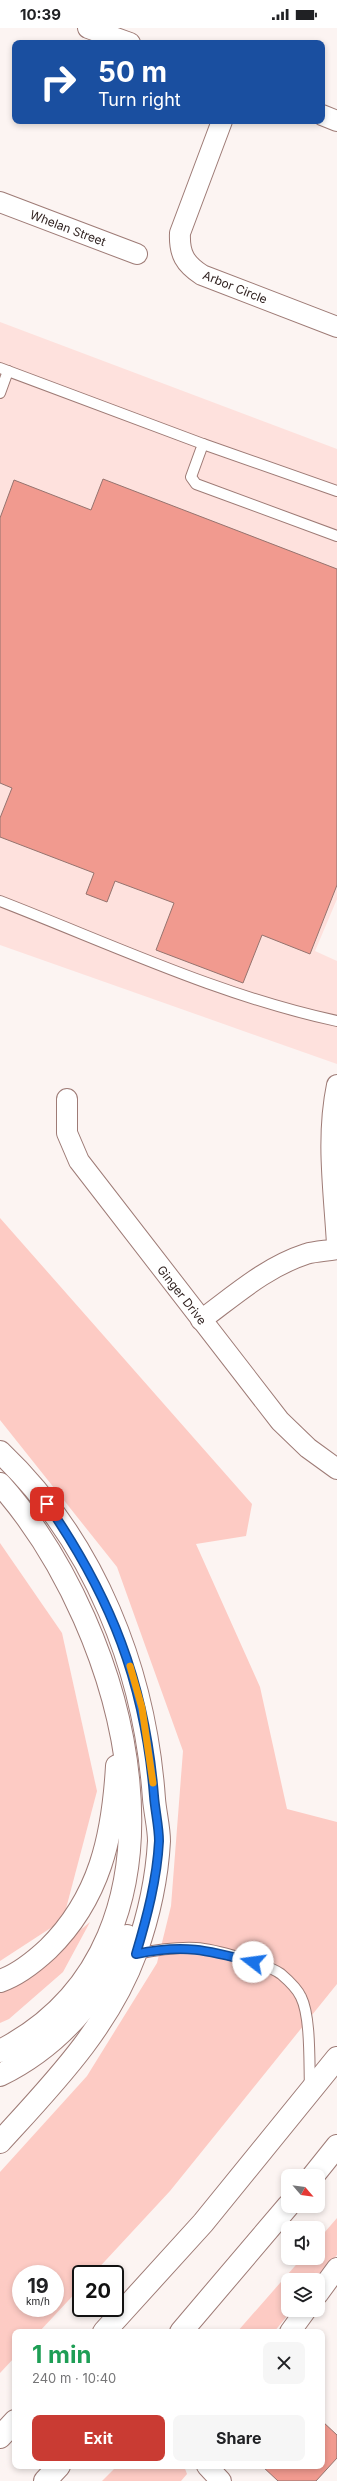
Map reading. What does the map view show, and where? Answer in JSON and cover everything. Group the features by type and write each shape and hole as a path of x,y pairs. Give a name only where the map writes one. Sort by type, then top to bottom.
{"highway":[{"path":"0,1452 21,1472 47,1504 78,1550 104,1599 126,1652 142,1708 151,1762 155,1817 159,1839 154,1881 146,1920 136,1954 117,1994 68,2068 0,2142"},
{"path":"0,1484 28,1519 58,1567 85,1617 106,1675 128,1760 131,1836 125,1878 116,1914 104,1946 75,1991 32,2032 0,2051"},
{"path":"0,1981 35,1961 61,1936 82,1906 98,1875 110,1835 120,1733"},
{"path":"0,2075 43,2049 77,2017 101,1986 120,1953 135,1919 155,1817"},
{"path":"107,2329 203,2223 337,2058"},
{"path":"319,2169 336,2148"},
{"path":"184,2329 282,2213"},
{"path":"0,2437 12,2424"}],"street":[{"path":"88,28 122,40"},
{"path":"325,116 337,121"},
{"name":"Arbor Circle","path":"221,124 180,233 179,246 182,258 191,268 202,275 337,327"},
{"name":"Whelan Street","path":"0,202 137,254"},
{"path":"337,1085 332,1111 330,1143 337,1244"},
{"name":"Ginger Drive","path":"67,1099 67,1134 79,1162 280,1421 308,1448 337,1469"},
{"path":"202,1320 258,1277 282,1264 308,1254 337,1249"},
{"path":"325,2284 337,2268"},
{"path":"292,2329 301,2317"},
{"path":"210,2469 221,2481"}],"lane":[{"path":"0,393 4,369 203,444 337,491"},
{"path":"203,444 191,477 196,484 337,536"},
{"path":"0,901 227,992 284,1009 337,1021"},
{"path":"136,1954 174,1948 198,1948 253,1962 280,1973 301,1997 307,2030 310,2093"}],"shaded area":[{"path":"0,322 337,449 337,899 315,951 337,961 337,1064 0,945"},
{"path":"0,1218 252,1504 246,1536 196,1544 260,1687 287,1809 337,1822 337,1984 170,2191 101,2265 72,2265 72,2297 64,2305 64,2265 12,2265 12,2317 53,2317 42,2329 12,2329 12,2360 0,2373 0,2172 87,2076 157,1963 171,1906 183,1751 117,1567 0,1420"},
{"path":"0,1543 62,1633 97,1791 63,1920 0,1961"},
{"path":"90,1922 63,1972 9,2019 0,2023 0,1992 10,1989"},
{"path":"337,2218 337,2255 322,2273 289,2273 296,2265 325,2265 325,2232"},
{"path":"281,2282 281,2317 286,2317 276,2329 240,2329"},
{"path":"114,2469 185,2469 187,2474 181,2481 102,2481"}],"building":[{"path":"103,479 337,569 337,885 310,954 262,935 243,983 156,950 174,903 115,881 107,902 86,894 94,873 0,837 0,818 12,788 0,783 0,518 14,480 91,510"},
{"path":"325,2424 337,2435 337,2458 316,2481 278,2481 265,2469 325,2469"}],"slow traffic":[{"path":"130,1666 142,1708 153,1783"}],"route":[{"path":"47,1504 78,1550 104,1599 126,1652 142,1708 151,1762 155,1817 159,1839 154,1881 146,1920 136,1954 174,1948 198,1948 253,1962"}]}
